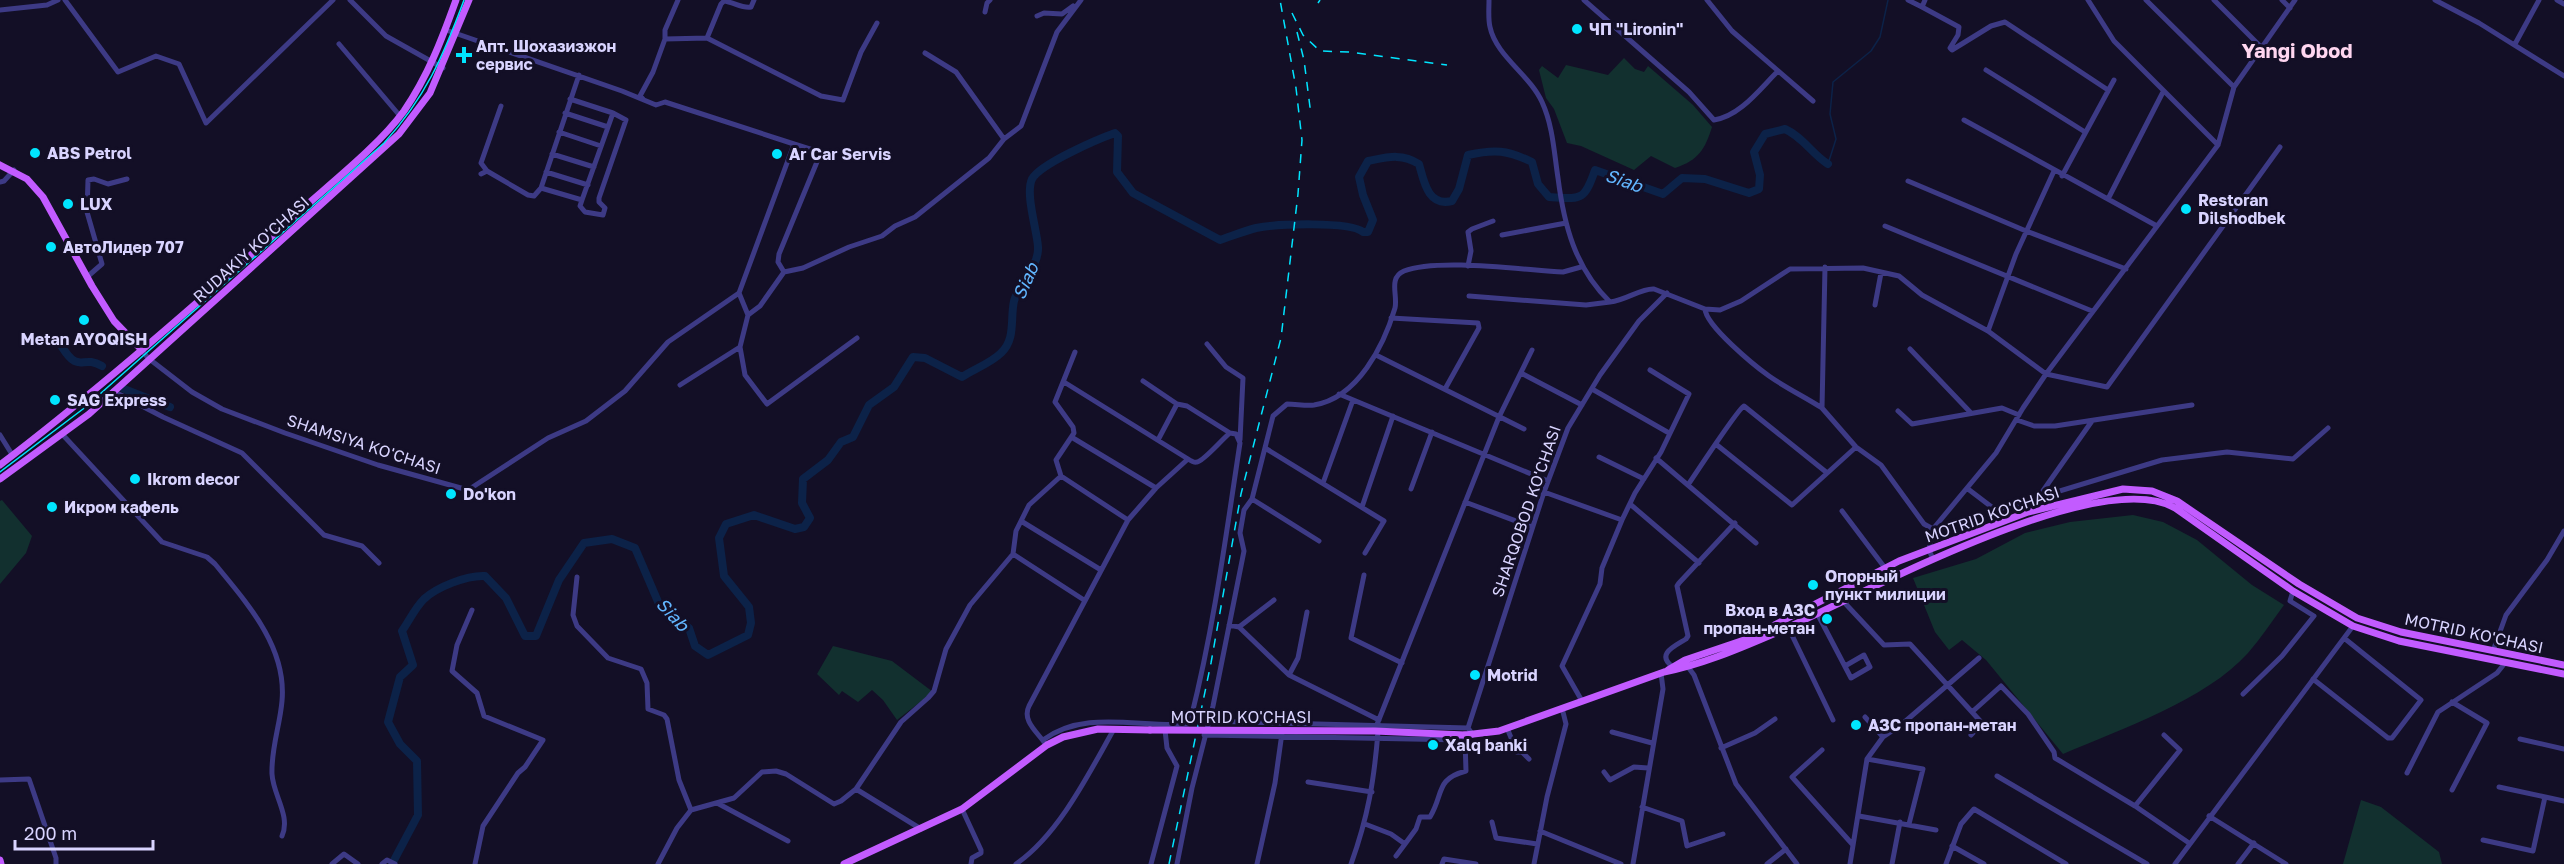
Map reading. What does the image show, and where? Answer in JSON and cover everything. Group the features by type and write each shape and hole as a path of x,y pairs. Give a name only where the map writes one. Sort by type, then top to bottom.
{"main road":[{"name":"RUDAKIY KO'CHASI","path":"0,465 58,422 246,260 379,139 400,116 425,79 456,0"},
{"name":"RUDAKIY KO'CHASI","path":"0,479 62,435 113,392 148,358 399,134 430,93 470,0"},
{"path":"0,165 14,170 27,179 43,197 114,321 141,349"},
{"name":"MOTRID KO'CHASI","path":"1662,673 1685,660 1747,639 1885,568 1929,550 2049,506 2115,490 2152,491 2165,495 2349,615 2401,632 2564,665"},
{"name":"MOTRID KO'CHASI","path":"844,864 962,809 1045,743 1080,732 1114,729 1468,734 1507,728 1662,673 1688,668 1788,627 1933,559 2054,514 2126,498 2144,498 2163,503 2180,512 2293,591 2353,626 2390,639 2564,674"}],"street":[{"path":"0,10 47,5 58,0"},
{"path":"66,0 118,72 156,56 179,64 206,123 333,0"},
{"path":"350,0 387,36 442,68"},
{"path":"644,100 640,96 653,72 665,39 665,30 678,0"},
{"path":"707,38 724,1 748,8 754,0"},
{"path":"985,12 990,0"},
{"path":"1037,16 1044,13 1062,14 1071,10 1080,0"},
{"path":"748,315 760,306 784,272 803,268 849,247 882,236 895,226 915,217 989,158 1004,139 1022,126 1057,32 1080,0"},
{"path":"1489,0 1489,26 1494,39 1534,88 1551,128 1565,220 1581,267 1610,302"},
{"path":"1584,0 1646,57 1689,92 1714,120 1726,118 1743,106 1777,72"},
{"path":"1707,0 1732,31 1812,101"},
{"path":"1908,0 1959,27 1958,35 1950,48 1952,50 1991,26 2005,22 2108,90"},
{"path":"1922,7 1925,0"},
{"path":"2088,0 2114,41 2218,146"},
{"path":"2146,0 2234,87"},
{"path":"2214,0 2262,48"},
{"path":"2282,0 2290,8"},
{"path":"1933,559 1929,550 1933,529 1996,453 2046,374 2218,146 2234,87 2295,0"},
{"path":"2435,0 2515,44 2564,76"},
{"path":"2515,44 2539,0"},
{"path":"2557,0 2564,4"},
{"path":"665,39 707,38 821,96 839,101 843,100 861,52 877,23"},
{"path":"446,30 579,75 656,105 665,102 674,104 813,150 819,157 779,254 778,262 784,272"},
{"path":"339,44 400,116"},
{"path":"925,53 956,72 1004,139"},
{"path":"1986,70 2085,132"},
{"path":"501,106 481,163 484,172 534,196 541,188 579,75"},
{"path":"2062,176 2114,80"},
{"path":"2108,199 2163,92"},
{"path":"570,99 614,113 626,120 599,198 599,202 605,208 603,215 585,212 580,206 614,113"},
{"path":"566,112 608,127"},
{"path":"1964,120 2062,176 2157,226"},
{"path":"559,132 601,146"},
{"path":"794,144 739,293 748,315 740,347 745,375 767,404 857,338"},
{"path":"1469,296 1586,305 1623,301 1647,288 1667,293 1705,309 1720,310 1741,301 1790,269 1863,268 1899,276 1922,295 1988,331 2046,374 2107,387 2280,147"},
{"path":"552,153 594,167"},
{"path":"0,182 4,182 14,170"},
{"path":"1988,331 2026,231 2054,171"},
{"path":"546,172 588,185"},
{"path":"87,277 102,264 87,212 87,180 94,178 108,184 127,179"},
{"path":"1908,181 2026,231 2126,269"},
{"path":"541,188 582,200"},
{"path":"1502,235 1565,220"},
{"path":"1468,266 1471,251 1468,232 1493,221"},
{"path":"1885,226 2092,311"},
{"path":"1177,864 1244,551 1240,533 1244,510 1252,499 1269,428 1279,409 1287,404 1313,405 1339,394 1357,379 1376,355 1396,305 1394,285 1397,276 1403,272 1440,265 1563,272 1581,267"},
{"path":"1822,408 1825,267"},
{"path":"1875,305 1881,273"},
{"name":"SHAMSIYA KO'CHASI","path":"148,358 192,392 222,409 285,434 378,465 459,490 468,490 548,438 586,421 625,391 668,342 739,293"},
{"name":"SHARQOBOD KO'CHASI","path":"1405,844 1416,829 1420,817 1430,817 1445,781 1452,775 1466,771 1468,734 1532,527 1568,428 1639,321 1667,293"},
{"path":"1705,309 1705,314 1714,327 1749,360 1770,376 1822,408 1856,447 1881,465 1924,524 1933,529"},
{"path":"1391,318 1478,323 1479,328 1445,389"},
{"path":"1188,459 1156,488 1128,520 1026,712 1027,719 1045,743 1058,732 1093,722 1188,724 1196,699 1217,598 1240,443 1243,378 1226,367 1207,344"},
{"path":"681,385 740,347"},
{"path":"141,349 148,358"},
{"path":"1910,349 1971,413"},
{"path":"1351,864 1365,824 1372,792 1379,720 1499,417 1532,350"},
{"path":"1075,352 1055,405 1073,427 1073,438 1056,460 1061,476 1128,520"},
{"path":"1376,355 1524,429"},
{"path":"1582,701 1562,666 1600,584 1602,568 1622,520 1689,394 1650,370"},
{"path":"1521,373 1582,405"},
{"path":"1143,381 1177,404 1187,406 1236,434 1240,443"},
{"path":"1064,382 1194,463 1200,462 1230,432"},
{"path":"1592,389 1670,433"},
{"path":"113,392 242,453 324,536 362,546 379,563"},
{"path":"1339,394 1548,481"},
{"path":"1323,483 1353,400"},
{"path":"1158,440 1177,404"},
{"path":"1898,411 1912,424 2006,408 2018,418 2034,426 2055,426 2192,405"},
{"path":"1688,485 1717,445 1737,411 1744,406 1826,472"},
{"path":"1362,507 1393,416"},
{"path":"2039,497 2092,421"},
{"path":"1968,489 1993,508 2000,509 2162,460 2227,452 2294,459 2328,428"},
{"path":"1412,489 1432,432"},
{"path":"0,435 13,456"},
{"path":"62,435 162,542 207,557 215,564 269,637 278,660 282,682 272,775 286,823 282,836"},
{"path":"1073,438 1156,488"},
{"path":"1717,445 1792,506 1826,472 1856,447"},
{"path":"1265,448 1384,521 1365,553"},
{"path":"1599,457 1644,479"},
{"path":"1656,458 1756,543"},
{"path":"658,864 677,828 691,810 734,798 757,775 769,771 786,774 834,804 856,789 901,722 934,691 946,649 970,605 1013,554 1016,531 1029,505 1061,476"},
{"path":"1544,492 1622,520"},
{"path":"1252,499 1319,541"},
{"path":"1465,502 1532,527"},
{"path":"1630,504 1699,563"},
{"path":"1842,511 1885,568"},
{"path":"1021,521 1101,570"},
{"path":"1673,667 1665,654 1667,650 1688,636 1677,586 1735,523"},
{"path":"2493,651 2506,615 2547,560 2564,531"},
{"path":"1013,554 1084,600"},
{"path":"1364,575 1351,638 1402,663"},
{"path":"577,577 573,615 577,626 608,658 641,669 647,683 649,711 664,715 666,719 679,780 691,810"},
{"path":"2243,694 2282,656 2314,616 2290,601 2293,591"},
{"path":"1239,627 1274,600"},
{"path":"1842,600 1884,645 1910,644 1982,723 1971,735"},
{"path":"472,610 457,645 452,671 477,693 484,716 543,740 483,826 475,864"},
{"path":"1289,675 1298,658 1306,612"},
{"path":"1817,613 1851,678 1870,667 1864,655 1845,666"},
{"path":"1229,625 1239,627 1289,675 1379,720"},
{"path":"2175,864 2353,626"},
{"path":"1788,627 1833,720"},
{"path":"2313,679 2388,738 2392,738 2421,700 2344,638"},
{"path":"1850,864 1867,759 1882,737 1948,686 1979,658"},
{"path":"2407,773 2434,717 2452,702 2497,673 2505,663"},
{"path":"1688,668 1694,675 1736,784 1797,864"},
{"path":"1633,864 1663,689 1662,673"},
{"path":"1972,712 2001,686 2028,714 2054,752 2055,758 2135,806 2189,843"},
{"path":"2452,702 2487,723 2452,790"},
{"path":"1534,864 1566,724 1562,708"},
{"path":"1865,717 1882,737"},
{"path":"1721,748 1755,733 1775,719"},
{"path":"1208,722 1364,726 1377,732"},
{"path":"1362,738 1364,726"},
{"path":"1507,728 1517,752 1522,752 1529,759"},
{"path":"1016,864 1033,852 1079,791 1114,729"},
{"path":"1151,864 1177,766 1167,748 1165,730"},
{"path":"1204,735 1282,733 1362,738 1377,732"},
{"path":"1612,732 1652,743"},
{"path":"1257,864 1275,783 1282,733"},
{"path":"2135,806 2180,750 2164,735"},
{"path":"2520,739 2564,749"},
{"path":"1822,750 1792,777 1853,845"},
{"path":"1867,759 1923,769 1909,824"},
{"path":"1604,772 1611,780 1634,766 1648,768"},
{"path":"1997,776 2147,864"},
{"path":"0,780 29,778 56,864"},
{"path":"1308,782 1372,792"},
{"path":"2499,787 2564,801"},
{"path":"856,789 921,829"},
{"path":"2483,840 2533,851 2545,797"},
{"path":"717,803 788,841"},
{"path":"1642,807 1682,821 1687,846 1723,834"},
{"path":"962,809 981,850 981,853 972,858 971,864"},
{"path":"1946,864 1961,824 1974,809 2066,864"},
{"path":"1859,816 1936,830"},
{"path":"2209,816 2286,864"},
{"path":"1492,822 1496,838 1538,844"},
{"path":"1892,864 1900,822"},
{"path":"1365,824 1391,834 1405,844 1396,856"},
{"path":"1540,831 1621,864"},
{"path":"2238,864 2253,843"},
{"path":"1952,846 1984,864"},
{"path":"1767,864 1786,849"},
{"path":"332,864 344,854 358,864"},
{"path":"1442,864 1444,859 1448,859 1476,864"},
{"path":"382,864 388,860 395,864"}],"green space":[{"path":"1624,58 1635,69 1644,72 1648,66 1693,105 1712,127 1704,148 1690,161 1675,168 1651,156 1634,170 1581,146 1567,143 1554,109 1546,98 1539,70 1542,66 1558,78 1566,65 1608,75"},
{"path":"2,500 32,536 26,553 0,584 0,501"},
{"path":"2133,515 2163,522 2197,540 2252,585 2284,605 2248,653 2210,685 2162,712 2063,754 1986,660 1962,640 1949,650 1935,632 1913,578 1976,559 2025,533 2070,522"},
{"path":"833,646 892,661 933,692 897,720 883,700 872,690 858,702 842,691 839,695 817,674"},
{"path":"2361,800 2381,807 2439,852 2442,864 2343,864"}],"waterway":[{"name":"Siab","path":"1828,164 1836,139 1830,114 1833,82 1871,51 1880,37 1888,0"},
{"name":"Siab","path":"392,864 418,815 417,761 400,744 388,722 400,677 413,665 402,631 424,599 436,590 453,583 470,577 485,576 506,598 525,636 536,636 559,580 584,543 612,539 635,548 659,604 689,628 695,646 708,655 748,635 751,623 749,607 724,576 719,538 726,524 754,515 795,529 804,527 810,518 802,503 803,479 828,460 841,442 853,437 869,405 894,387 913,357 925,358 962,377 1001,353 1011,335 1014,301 1037,254 1038,247 1030,194 1032,179 1046,166 1070,153 1115,133 1118,136 1117,172 1133,193 1220,240 1256,228 1279,225 1343,226 1368,232 1373,220 1359,177 1368,161 1388,157 1407,158 1419,164 1428,192 1432,197 1444,202 1452,201 1459,189 1468,155 1486,152 1508,153 1532,162 1538,184 1549,197 1568,198 1575,198 1584,193 1595,170 1663,194 1682,178 1705,179 1749,193 1759,189 1760,175 1754,152 1765,134 1785,129 1797,136 1828,164"},
{"path":"62,347 77,362 89,362 102,366"},
{"path":"124,389 170,407"}],"tram line":[{"path":"0,472 83,409 384,143 411,110 432,76 464,0"}],"railway":[{"path":"1169,864 1211,663 1241,494 1281,338 1302,140 1296,88 1280,0"},
{"path":"1292,13 1303,35 1320,51 1349,52 1447,65"},
{"path":"1297,32 1304,60 1311,115"}],"place":[{"name":"ЧП \"Lironin\"","path":"1577,29"},
{"name":"Апт. Шохазизжон сервис","path":"464,55"},
{"name":"ABS Petrol","path":"35,153"},
{"name":"Ar Car Servis","path":"777,154"},
{"name":"LUX","path":"68,204"},
{"name":"Restoran Dilshodbek","path":"2186,209"},
{"name":"АвтоЛидер 707","path":"51,247"},
{"name":"Metan AYOQISH","path":"84,320"},
{"name":"SAG Express","path":"55,400"},
{"name":"Ikrom decor","path":"135,479"},
{"name":"Do'kon","path":"451,494"},
{"name":"Икром кафель","path":"52,507"},
{"name":"Опорный пункт милиции","path":"1813,585"},
{"name":"Вход в АЗС пропан-метан","path":"1827,619"},
{"name":"Motrid","path":"1475,675"},
{"name":"АЗС пропан-метан","path":"1856,725"},
{"name":"Xalq banki","path":"1433,745"}],"district":[{"name":"Yangi Obod","path":"2297,50"}]}
